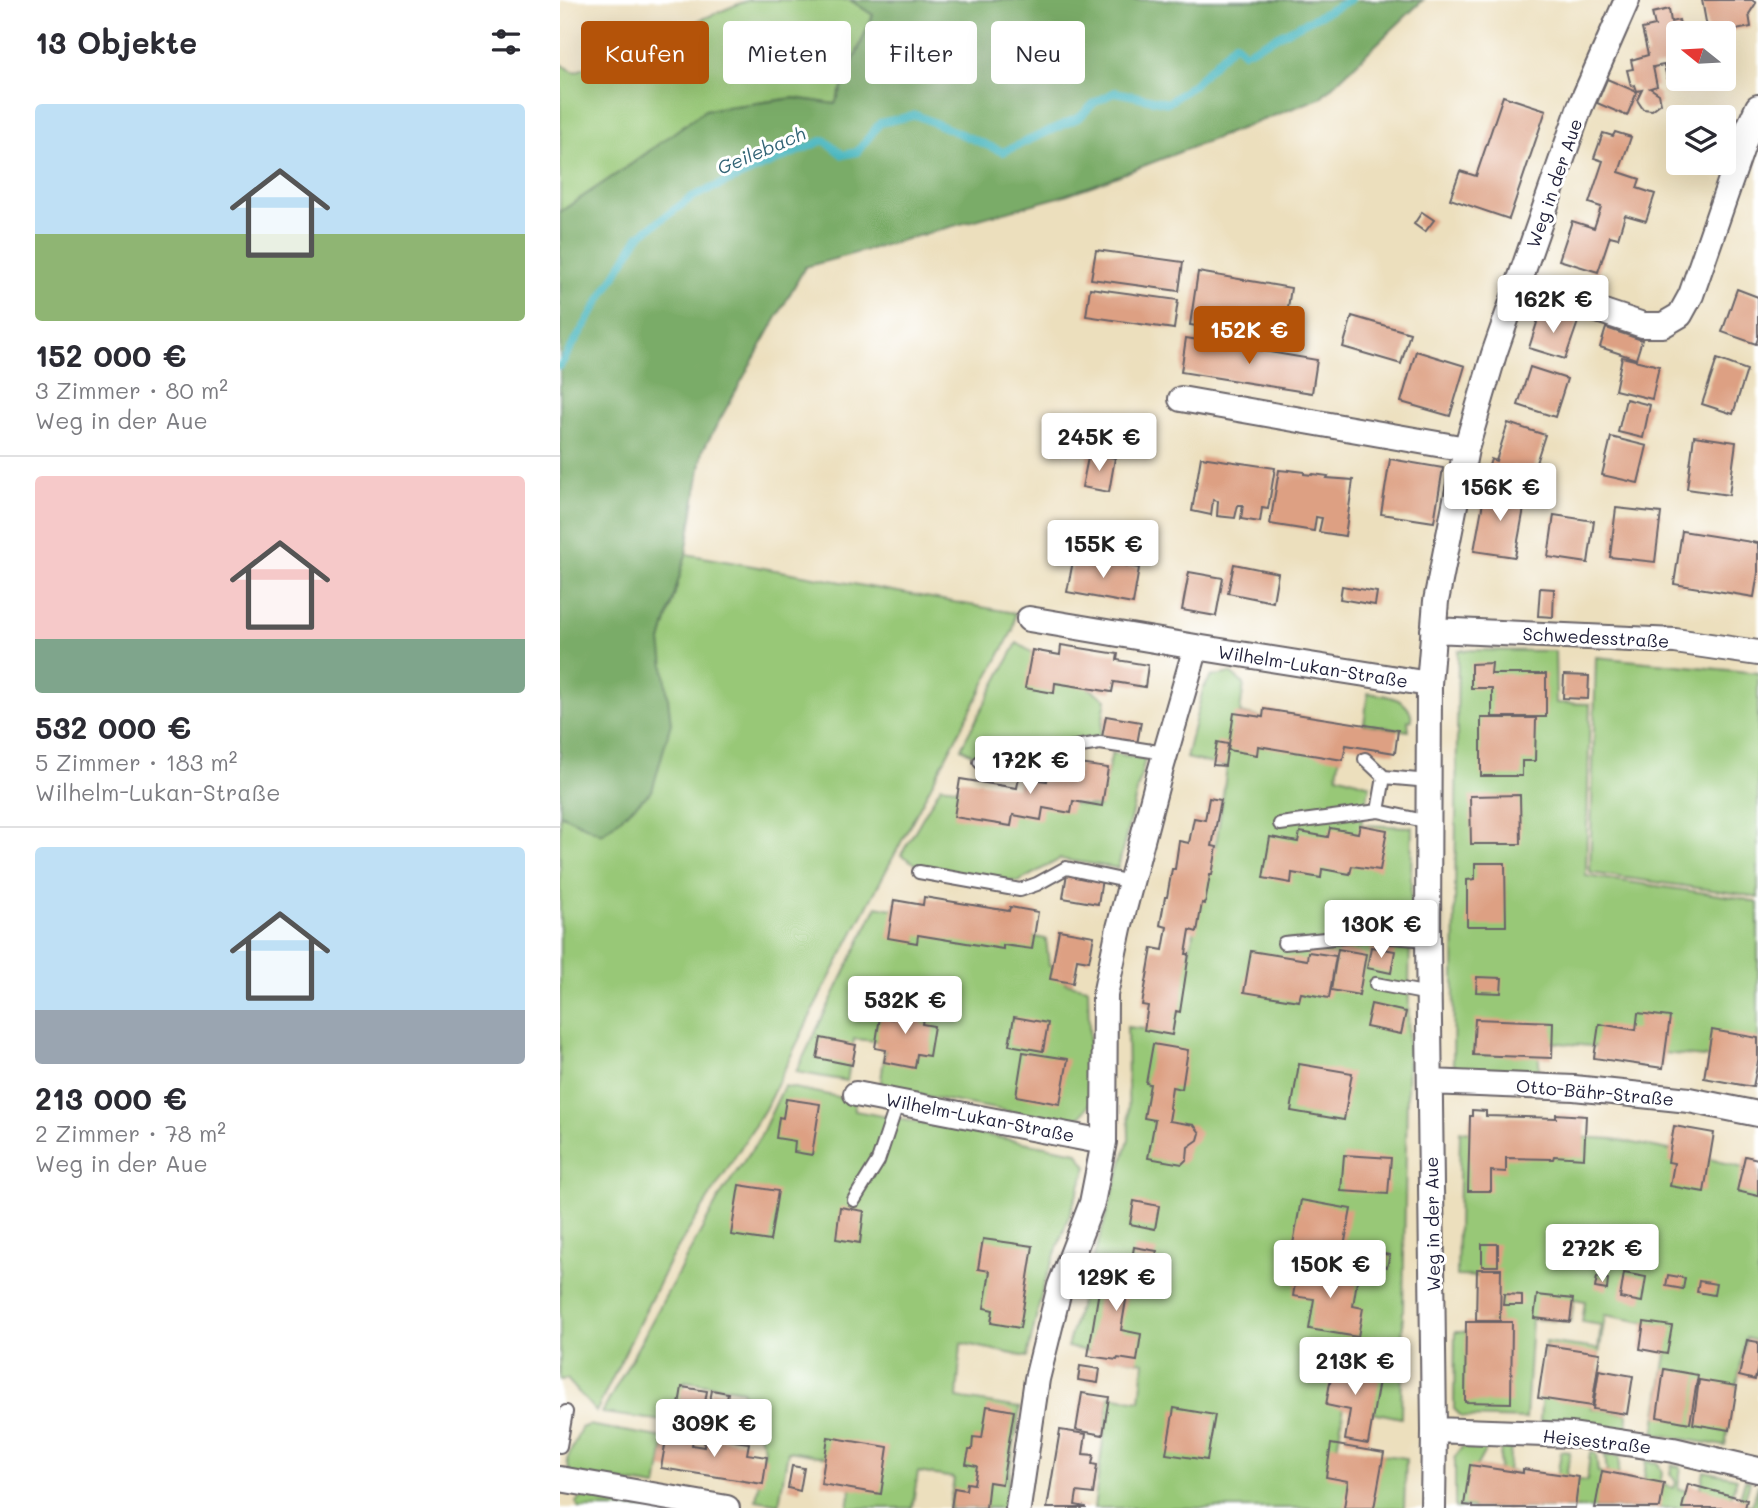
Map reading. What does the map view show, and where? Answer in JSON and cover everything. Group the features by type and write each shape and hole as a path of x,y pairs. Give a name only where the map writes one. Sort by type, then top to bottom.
{"street":[{"name":"Weg in der Aue","path":"1433,1508 1428,940 1429,684 1436,601 1466,449 1494,354 1580,107 1627,0"},
{"path":"1519,284 1643,325 1663,325 1680,315 1690,295 1758,107"},
{"path":"1181,399 1466,449"},
{"name":"Wilhelm-Lukan-Straße","path":"1023,618 1429,684"},
{"name":"Schwedesstraße","path":"1433,630 1675,641 1758,653"},
{"name":"Wilhelm-Lukan-Straße","path":"1018,1508 1037,1379 1060,1286 1092,1203 1104,1142 1105,995 1119,928 1196,647"},
{"name":"Otto-Bähr-Straße","path":"1430,1083 1574,1088 1689,1100 1758,1114"},
{"name":"Wilhelm-Lukan-Straße","path":"856,1094 1104,1142"},
{"name":"Heisestraße","path":"1434,1430 1572,1435 1673,1450 1758,1470"},
{"path":"560,1479 727,1508"}],"lane":[{"path":"980,762 1100,743 1165,753"},
{"path":"1365,759 1384,776 1429,781"},
{"path":"1378,811 1384,776"},
{"path":"1280,824 1378,811 1429,822"},
{"path":"919,872 1020,890 1037,884 1066,867 1132,882"},
{"path":"1284,943 1366,935 1428,940"},
{"path":"1376,985 1429,994"},
{"path":"854,1200 878,1161 898,1101"},
{"path":"560,1446 566,1412"}],"green space":[{"path":"748,0 850,0 873,15 870,21 865,21 865,34 851,67 851,21 723,21 723,84 844,84 835,104 794,98 705,110 560,212 560,64 575,72 581,70 581,84 709,84 709,21 698,21"},
{"path":"850,0 1423,0 1320,98 1059,197 805,267 703,450 686,554 661,641 671,723 652,791 602,834 560,814 560,212 705,110 794,98 835,104 844,84 851,84 851,67 865,34 865,84 977,84 977,21 870,21 873,15"},
{"path":"686,554 1015,613 1013,630 821,994 765,1109 670,1260 596,1412 567,1379 560,1380 560,782 661,641"},
{"path":"1017,643 1106,699 1100,736 979,758 961,748"},
{"path":"1458,650 1555,651 1556,703 1590,704 1586,876 1740,898 1758,903 1758,1065 1735,1060 1539,1041 1539,1073 1461,1073 1453,1063"},
{"path":"1596,657 1758,673 1758,898 1590,873"},
{"path":"1230,673 1244,684 1240,713 1343,734 1337,775 1370,785 1361,825 1412,827 1401,1418 1344,1406 1337,1449 1406,1458 1404,1508 1094,1508 1109,1396 1140,1401 1144,1362 1067,1347 1129,1139 1127,1027 1169,1032 1217,838 1227,767 1186,758 1203,689 1211,677"},
{"path":"1368,693 1402,702 1412,720 1408,721 1409,731 1364,724"},
{"path":"1112,753 1145,759 1118,868 1060,859 1018,882 921,867 901,855 941,786 1099,807"},
{"path":"877,906 1046,939 1049,965 1067,971 1065,983 1088,988 1091,1102 1082,1115 1068,1122 880,1088 886,1042 854,1039 847,1081 796,1072"},
{"path":"784,1086 854,1100 855,1111 1077,1152 1087,1167 1043,1287 1027,1357 961,1343 957,1398 1020,1408 1004,1508 949,1508 954,1478 918,1472 912,1508 848,1508 855,1462 788,1451 779,1504 756,1500 764,1448 742,1390 685,1381 679,1416 670,1422 602,1413 720,1196 759,1139"},
{"path":"1460,1131 1613,1139 1695,1155 1758,1172 1758,1341 1746,1338 1725,1446 1654,1434 1670,1327 1605,1315 1591,1408 1628,1414 1627,1430 1540,1421 1545,1342 1598,1349 1601,1325 1582,1322 1585,1301 1574,1299 1571,1322 1532,1319 1526,1419 1462,1417 1454,1409 1455,1332 1490,1332 1490,1277 1457,1276"},
{"path":"588,1425 665,1438 657,1487 570,1473 567,1460 581,1428"},
{"path":"1462,1447 1487,1447 1476,1467 1499,1470 1501,1447 1511,1448 1508,1471 1557,1478 1561,1451 1570,1452 1566,1478 1587,1481 1590,1452 1596,1454 1598,1472 1607,1473 1605,1455 1620,1457 1618,1476 1644,1480 1646,1461 1658,1463 1662,1473 1660,1484 1674,1488 1676,1482 1670,1473 1672,1465 1681,1467 1678,1489 1700,1493 1704,1471 1737,1478 1730,1499 1739,1501 1745,1480 1750,1481 1744,1503 1752,1506 1758,1484 1758,1508 1455,1508 1455,1457"},
{"path":"584,1496 664,1508 579,1508 576,1502"}],"building":[{"path":"1702,0 1752,0 1756,3 1749,14 1751,27 1736,30 1736,21 1706,21"},
{"path":"1669,9 1671,21 1666,21 1666,74 1664,65 1653,67 1657,86 1650,88 1659,94 1661,103 1652,110 1643,109 1637,100 1642,90 1637,91 1635,85 1631,86 1627,70 1633,69 1631,60 1648,55 1642,29 1655,26 1652,13"},
{"path":"1607,79 1637,92 1627,116 1597,103"},
{"path":"1503,96 1546,110 1509,219 1450,199 1460,171 1476,176"},
{"path":"1615,132 1631,137 1619,172 1640,179 1637,188 1655,194 1646,221 1625,215 1618,238 1610,236 1598,272 1559,260 1572,221 1594,228 1601,207 1589,203 1603,161 1594,158 1603,133 1613,136"},
{"path":"1422,212 1434,220 1425,232 1414,224"},
{"path":"1096,250 1183,262 1179,291 1091,279"},
{"path":"1198,272 1291,288 1283,340 1190,325"},
{"path":"1090,288 1178,300 1174,329 1086,316"},
{"path":"1737,289 1758,297 1756,344 1722,332"},
{"path":"1541,310 1578,322 1565,359 1529,348"},
{"path":"1352,316 1410,333 1401,364 1343,347"},
{"path":"1606,328 1642,340 1636,359 1600,347"},
{"path":"1186,338 1317,360 1312,393 1181,372"},
{"path":"1416,351 1465,366 1450,416 1401,402"},
{"path":"1622,357 1659,366 1652,399 1615,390"},
{"path":"1717,359 1747,370 1733,414 1702,404"},
{"path":"1530,367 1567,379 1555,417 1518,405"},
{"path":"1626,399 1650,405 1643,438 1618,432"},
{"path":"1508,423 1545,435 1533,472 1513,466 1510,476 1488,469 1491,459 1496,461"},
{"path":"1694,436 1736,442 1729,495 1687,489"},
{"path":"1611,437 1647,446 1638,483 1602,475"},
{"path":"1089,453 1115,458 1109,492 1082,487"},
{"path":"1201,457 1275,468 1268,509 1262,508 1260,522 1241,519 1243,505 1238,505 1235,518 1217,516 1218,501 1213,500 1211,515 1192,511"},
{"path":"1390,459 1443,468 1434,522 1381,514"},
{"path":"1279,470 1353,480 1345,536 1319,532 1322,518 1316,517 1314,531 1270,524"},
{"path":"1494,485 1521,486 1517,507 1524,508 1515,557 1474,551 1483,502 1491,503"},
{"path":"1616,508 1661,513 1655,562 1610,557"},
{"path":"1554,515 1594,521 1588,563 1548,557"},
{"path":"1682,531 1758,543 1758,573 1754,597 1674,584"},
{"path":"1074,556 1139,568 1133,604 1067,592"},
{"path":"1234,564 1278,573 1273,602 1228,593"},
{"path":"1189,572 1223,578 1216,616 1182,610"},
{"path":"1342,586 1377,592 1375,605 1340,599"},
{"path":"1540,588 1554,589 1553,617 1538,616"},
{"path":"1061,645 1118,654 1117,660 1148,665 1145,687 1114,682 1112,692 1055,683 1054,693 1025,688 1032,650 1060,655"},
{"path":"1492,663 1491,674 1546,674 1546,717 1492,717 1492,688 1471,688 1471,664"},
{"path":"1564,675 1589,676 1588,699 1563,698"},
{"path":"1264,709 1398,730 1395,753 1346,745 1343,760 1258,746 1257,755 1228,750 1234,713 1263,717"},
{"path":"1106,716 1141,722 1137,744 1102,737"},
{"path":"1481,718 1536,718 1535,761 1522,761 1522,776 1481,776"},
{"path":"1217,742 1228,744 1225,766 1213,765"},
{"path":"1079,764 1108,768 1102,806 1073,801 1071,813 1043,808 1041,820 1013,815 1011,826 954,817 960,779 1017,788 1019,777 1047,781 1049,770 1078,775"},
{"path":"1520,795 1521,844 1471,844 1470,796"},
{"path":"1209,798 1221,800 1212,846 1217,847 1197,932 1190,930 1180,1012 1176,1011 1172,1035 1144,1030 1148,1006 1142,1005 1152,948 1163,950 1167,927 1160,925 1172,869 1175,869 1179,841 1189,843 1194,818 1205,820"},
{"path":"1360,825 1387,830 1380,870 1352,866 1350,874 1322,869 1321,878 1292,873 1291,883 1263,878 1270,837 1298,842 1300,832 1328,837 1330,828 1358,833"},
{"path":"1475,863 1505,863 1506,926 1467,926 1467,880 1475,879"},
{"path":"1067,873 1102,879 1098,904 1063,898"},
{"path":"924,897 1009,911 1010,907 1038,912 1032,949 1003,945 1003,949 918,935 917,943 888,938 894,900 923,905"},
{"path":"1059,930 1094,936 1089,961 1077,959 1073,983 1050,979"},
{"path":"1371,947 1395,951 1391,973 1367,968"},
{"path":"1338,949 1366,954 1359,995 1331,990"},
{"path":"1251,951 1307,960 1308,952 1336,956 1329,998 1301,993 1299,1001 1244,992"},
{"path":"1477,977 1502,978 1501,993 1476,992"},
{"path":"895,1003 925,1008 922,1024 934,1026 929,1056 917,1054 915,1068 884,1062 886,1050 875,1048 880,1017 892,1019"},
{"path":"1371,1004 1406,1012 1401,1034 1366,1027"},
{"path":"1638,1013 1670,1017 1663,1068 1594,1058 1599,1024 1636,1030"},
{"path":"1014,1017 1048,1023 1043,1051 1009,1045"},
{"path":"1475,1019 1553,1022 1552,1058 1473,1055"},
{"path":"1712,1030 1758,1038 1758,1061 1753,1087 1704,1078"},
{"path":"821,1038 856,1045 852,1065 817,1058"},
{"path":"1153,1044 1188,1050 1182,1089 1172,1087 1169,1121 1194,1125 1200,1133 1198,1140 1188,1147 1187,1159 1182,1164 1148,1158 1155,1120 1144,1118 1150,1084 1146,1083"},
{"path":"1023,1052 1068,1059 1060,1104 1016,1096"},
{"path":"1299,1064 1352,1073 1344,1120 1291,1111"},
{"path":"786,1099 820,1104 812,1155 794,1152 795,1141 776,1138 779,1117 783,1118"},
{"path":"1472,1110 1486,1111 1486,1116 1586,1116 1584,1158 1506,1158 1506,1172 1491,1171 1491,1191 1468,1191"},
{"path":"1674,1126 1714,1133 1704,1192 1670,1186 1674,1163 1668,1162"},
{"path":"1344,1155 1391,1158 1388,1194 1341,1191"},
{"path":"1745,1156 1758,1159 1758,1196 1737,1191"},
{"path":"739,1185 778,1191 770,1241 731,1235"},
{"path":"1301,1200 1351,1209 1343,1252 1293,1244"},
{"path":"1134,1201 1159,1206 1155,1229 1130,1224"},
{"path":"840,1207 864,1211 860,1243 836,1239"},
{"path":"983,1239 1033,1246 1020,1328 991,1323 993,1310 984,1308 990,1271 978,1269"},
{"path":"1482,1244 1498,1244 1498,1266 1482,1266"},
{"path":"1134,1247 1157,1251 1155,1262 1132,1259"},
{"path":"1368,1251 1390,1255 1387,1267 1365,1262"},
{"path":"1104,1261 1148,1271 1144,1296 1127,1294 1121,1330 1141,1334 1137,1361 1088,1356"},
{"path":"1298,1265 1358,1275 1353,1306 1363,1308 1358,1337 1309,1329 1314,1299 1293,1296"},
{"path":"1477,1269 1501,1269 1500,1321 1476,1321"},
{"path":"1624,1273 1646,1277 1642,1302 1620,1298"},
{"path":"1668,1275 1685,1278 1683,1289 1666,1286"},
{"path":"1597,1277 1608,1279 1607,1290 1595,1288"},
{"path":"1699,1281 1716,1284 1714,1295 1697,1292"},
{"path":"1504,1294 1522,1295 1522,1305 1503,1305"},
{"path":"1537,1295 1573,1299 1570,1322 1534,1318"},
{"path":"1466,1322 1512,1322 1511,1403 1465,1402"},
{"path":"1644,1322 1672,1326 1667,1354 1640,1349"},
{"path":"1747,1340 1758,1342 1755,1380 1739,1376"},
{"path":"1546,1345 1600,1353 1592,1406 1538,1398"},
{"path":"1334,1360 1381,1369 1368,1444 1345,1440 1350,1410 1326,1405"},
{"path":"1080,1366 1100,1369 1098,1383 1078,1380"},
{"path":"1664,1369 1698,1375 1690,1423 1657,1417"},
{"path":"1599,1370 1633,1376 1627,1414 1593,1409"},
{"path":"1699,1380 1737,1386 1730,1430 1693,1424"},
{"path":"682,1387 707,1391 703,1414 678,1411"},
{"path":"712,1390 728,1393 725,1409 741,1412 738,1428 706,1423"},
{"path":"1082,1393 1109,1397 1103,1435 1076,1430"},
{"path":"987,1406 1014,1411 1002,1484 989,1482 986,1508 951,1508 954,1488 966,1490 967,1483 974,1484 977,1466 966,1464 969,1450 972,1450 973,1437 982,1438"},
{"path":"1174,1408 1215,1415 1207,1460 1166,1454"},
{"path":"1060,1430 1086,1434 1083,1454 1094,1455 1092,1464 1097,1465 1093,1494 1077,1492 1075,1505 1086,1508 1047,1508"},
{"path":"667,1434 693,1439 692,1445 704,1447 705,1437 749,1443 747,1454 767,1457 763,1484 661,1468"},
{"path":"828,1437 888,1447 881,1494 821,1484"},
{"path":"1331,1444 1384,1453 1374,1508 1344,1508 1348,1481 1326,1477"},
{"path":"1470,1465 1523,1473 1523,1469 1579,1477 1575,1508 1473,1508 1464,1505"},
{"path":"792,1466 804,1468 800,1491 788,1488"},
{"path":"1602,1471 1664,1483 1660,1508 1595,1508"},
{"path":"1688,1484 1747,1500 1745,1508 1682,1508"}],"waterway":[{"name":"Geilebach","path":"1250,50 1350,0"},
{"name":"Geilebach","path":"560,366 639,236 692,197 824,140 843,155 857,152 880,123 916,115 1003,152 1080,117 1094,103 1115,92 1168,103 1194,84 1235,43 1244,52"}]}
